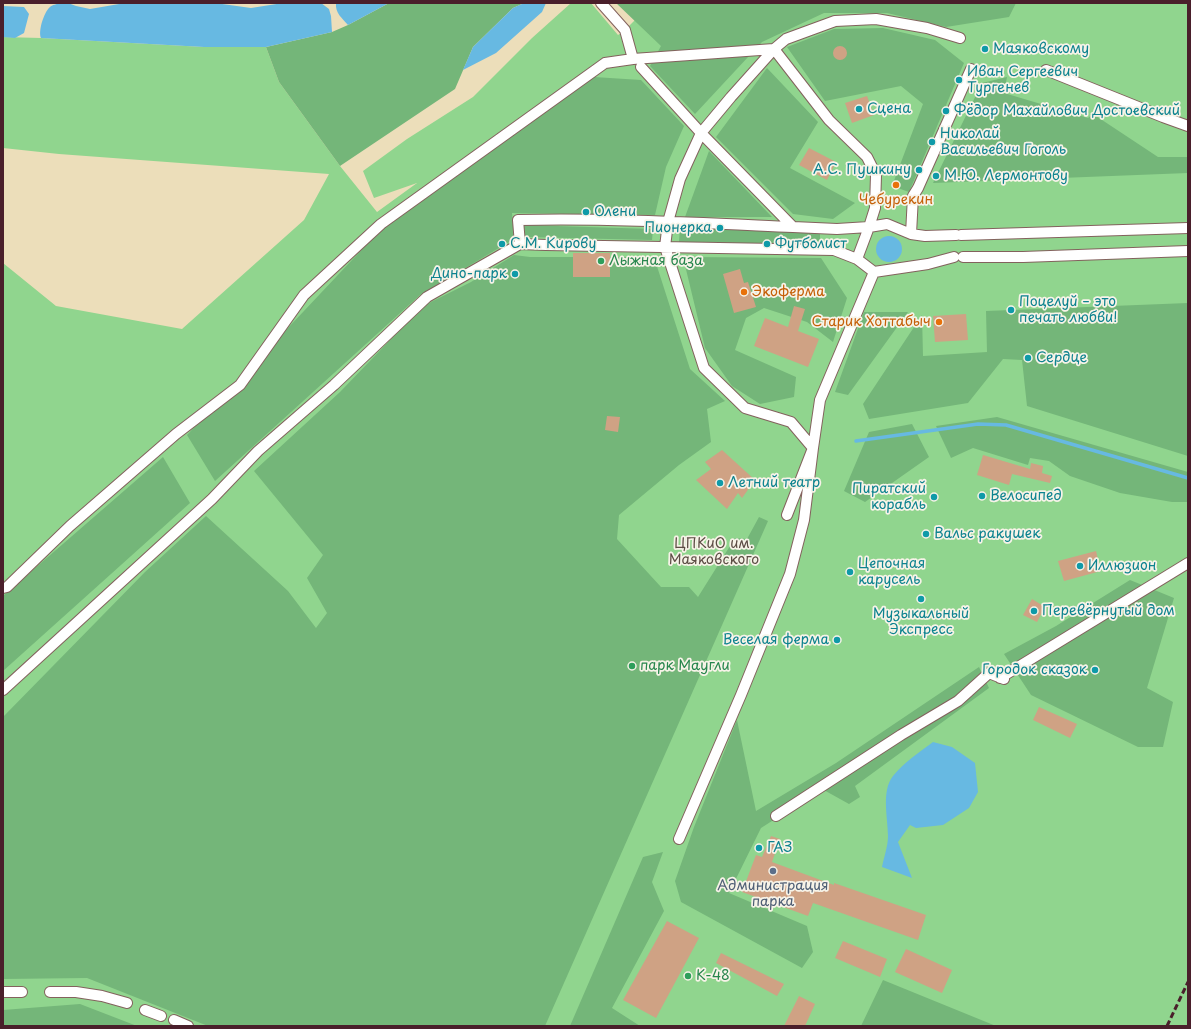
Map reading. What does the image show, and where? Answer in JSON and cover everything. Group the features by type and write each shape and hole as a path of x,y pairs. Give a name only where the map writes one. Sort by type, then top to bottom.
{"street":[{"path":"601,3 625,30 633,59"},
{"path":"813,448 791,422 745,408 704,368 665,247 668,222 680,179 701,133 774,49 786,39 835,21 876,19 927,28 960,38"},
{"path":"3,588 7,587 70,526 176,434 240,385 304,296 381,224 605,63 633,59 774,49"},
{"path":"774,49 829,120 868,157 876,175 875,208 857,259"},
{"path":"641,67 701,133 792,227"},
{"path":"912,234 913,196 918,188 971,69"},
{"path":"1046,70 1188,126"},
{"path":"520,244 518,220 551,219 837,229 887,224 912,234 925,236 1188,228"},
{"path":"3,690 212,498 258,451 334,385 427,297 520,244 834,250 857,259 874,272 928,264 958,257 1023,257 1188,251"},
{"path":"679,839 741,695 790,574 804,520 820,400 874,272"},
{"path":"787,515 813,448"},
{"path":"776,816 889,742 958,701 988,673 1002,679 1188,563"},
{"path":"3,992 22,992"},
{"path":"50,992 76,992 102,996 127,1003"},
{"path":"146,1010 160,1016"},
{"path":"174,1020 188,1026"}],"green space":[{"path":"389,3 524,3 513,8 473,47 455,89 340,166 279,82 266,47 332,32"},
{"name":"ЦПКиО им. Маяковского","path":"571,3 591,3 618,35 652,3 1188,3 1188,1026 3,1026 3,263 56,306 182,329 304,220 329,174 59,154 3,148 3,37 204,47 266,47 279,82 340,166 377,212 417,183 374,198 363,171 407,139 473,97 532,38"},
{"path":"616,3 1016,3 1009,17 946,27 887,13 824,13 762,42 695,114 650,66 661,46"},
{"path":"883,28 935,40 964,63 909,192 892,186 923,104 901,86 825,101 787,47 834,29"},
{"path":"767,68 818,122 790,168 855,203 833,219 793,214 716,137"},
{"path":"594,77 641,80 684,126 666,167 655,215 512,213 514,239 420,295 215,481 187,435 386,224"},
{"path":"1007,77 1004,93 1088,118 1093,114 1158,157 1188,157 1188,173 933,183 982,83"},
{"path":"709,151 772,217 685,217"},
{"path":"524,225 653,229 652,240 525,237"},
{"path":"680,228 820,232 820,244 679,242"},
{"path":"514,255 530,257 654,257 690,369 725,401 707,409 711,442 679,465 619,515 617,539 661,587 689,587 698,597 735,538 747,539 759,517 768,521 545,1026 208,1026 87,978 3,979 3,717 145,572 206,516 288,591 316,628 327,613 307,578 323,555 254,471 340,392 423,306 471,282"},
{"path":"683,257 821,258 847,298 833,342 807,322 764,308 746,318 735,350 796,377 794,397 760,404 732,386 705,348"},
{"path":"1188,303 1188,456 1027,406 1022,360 1003,359 968,403 869,419 863,404 922,315 923,356 987,352 986,311"},
{"path":"864,312 908,312 848,395 835,392"},
{"path":"997,417 1188,472 1188,502 1172,502 1120,493 1070,476 1049,461 1030,458 1028,465 973,448 951,458 936,426"},
{"path":"912,424 929,457 865,502 844,491 869,432"},
{"path":"163,457 190,503 3,671 3,596"},
{"path":"1130,580 1174,598 1147,688 1173,702 1163,747 1138,747 1031,695 1004,654 1056,626"},
{"path":"979,667 989,688 855,786 860,797 849,804 822,789 761,828 729,893 807,926 813,952 802,968 681,902 675,881 694,827 737,720 756,811 836,763"},
{"path":"663,852 652,882 664,911 612,1008 640,1026 570,1026 643,857"},
{"path":"883,980 996,1026 861,1026"},
{"path":"80,1004 137,1026 3,1026 3,1010"}],"water":[{"path":"68,3 90,9 125,3 215,3 251,8 283,3 321,3 329,9 332,32 266,47 204,47 41,38 41,26 48,9 53,5"},
{"path":"336,3 389,3 348,25 338,13"},
{"path":"524,3 546,3 542,12 496,53 463,70 473,47 513,8"},
{"path":"3,6 24,7 29,14 24,33 15,38 3,37"},
{"path":"889,236 898,240 902,249 898,258 889,262 880,258 876,249 880,240"},
{"path":"933,742 952,747 975,763 978,792 969,808 943,825 916,828 910,825 898,842 912,878 882,867 888,840 886,805 887,789 889,782 897,771"}],"building":[{"path":"837,46 843,46 847,50 847,56 843,60 837,60 833,56 833,50"},
{"name":"Сцена","path":"867,96 874,115 852,123 845,103"},
{"path":"809,148 836,162 827,180 799,165"},
{"path":"573,253 610,253 610,277 573,277"},
{"path":"740,269 744,283 748,282 756,307 734,313 723,274"},
{"path":"794,306 805,309 798,331 819,339 808,367 754,346 765,318 788,327"},
{"path":"966,314 968,340 935,342 933,316"},
{"path":"607,416 620,417 618,432 605,430"},
{"name":"Летний театр","path":"722,450 755,480 742,498 738,493 727,509 696,480 711,469 705,462"},
{"path":"983,455 1030,469 1031,463 1043,466 1042,473 1052,476 1050,483 1012,474 1009,485 977,475"},
{"name":"Иллюзион","path":"1096,551 1101,571 1064,581 1058,561"},
{"name":"Перевёрнутый дом","path":"1032,599 1045,607 1037,622 1023,615"},
{"path":"1039,707 1077,724 1070,738 1033,720"},
{"path":"771,836 780,839 772,862 834,885 834,883 926,915 918,940 813,903 808,916 742,892 756,855 762,857"},
{"path":"667,921 699,938 656,1018 623,1000"},
{"path":"843,941 887,959 880,977 835,958"},
{"path":"906,949 952,970 942,993 895,972"},
{"path":"721,953 784,984 777,996 716,963"},
{"path":"799,996 815,1004 805,1026 784,1026"}],"waterway":[{"path":"856,441 978,424 1006,425 1188,478"}],"railway":[{"path":"1167,1026 1188,982"}],"place":[{"name":"Маяковскому","path":"985,49"},
{"name":"Иван Сергеевич Тургенев","path":"959,80"},
{"name":"Сцена","path":"859,109"},
{"name":"Фёдор Махайлович Достоевский","path":"946,111"},
{"name":"Николай Васильевич Гоголь","path":"932,142"},
{"name":"А.С. Пушкину","path":"919,170"},
{"name":"М.Ю. Лермонтову","path":"936,176"},
{"name":"Чебурекин","path":"896,185"},
{"name":"Олени","path":"586,212"},
{"name":"Пионерка","path":"720,228"},
{"name":"С.М. Кирову","path":"502,244"},
{"name":"Футболист","path":"767,244"},
{"name":"Лыжная база","path":"601,261"},
{"name":"Дино-парк","path":"515,274"},
{"name":"Экоферма","path":"744,292"},
{"name":"Поцелуй – это печать любви!","path":"1011,310"},
{"name":"Старик Хоттабыч","path":"939,322"},
{"name":"Сердце","path":"1028,358"},
{"name":"Летний театр","path":"720,483"},
{"name":"Велосипед","path":"982,496"},
{"name":"Пиратский корабль","path":"934,497"},
{"name":"Вальс ракушек","path":"926,534"},
{"name":"Иллюзион","path":"1080,566"},
{"name":"Цепочная карусель","path":"850,572"},
{"name":"Музыкальный Экспресс","path":"921,599"},
{"name":"Перевёрнутый дом","path":"1034,611"},
{"name":"Веселая ферма","path":"837,640"},
{"name":"парк Маугли","path":"632,666"},
{"name":"Городок сказок","path":"1095,670"},
{"name":"ГАЗ","path":"759,848"},
{"name":"Администрация парка","path":"773,871"},
{"name":"К-48","path":"688,976"}]}
